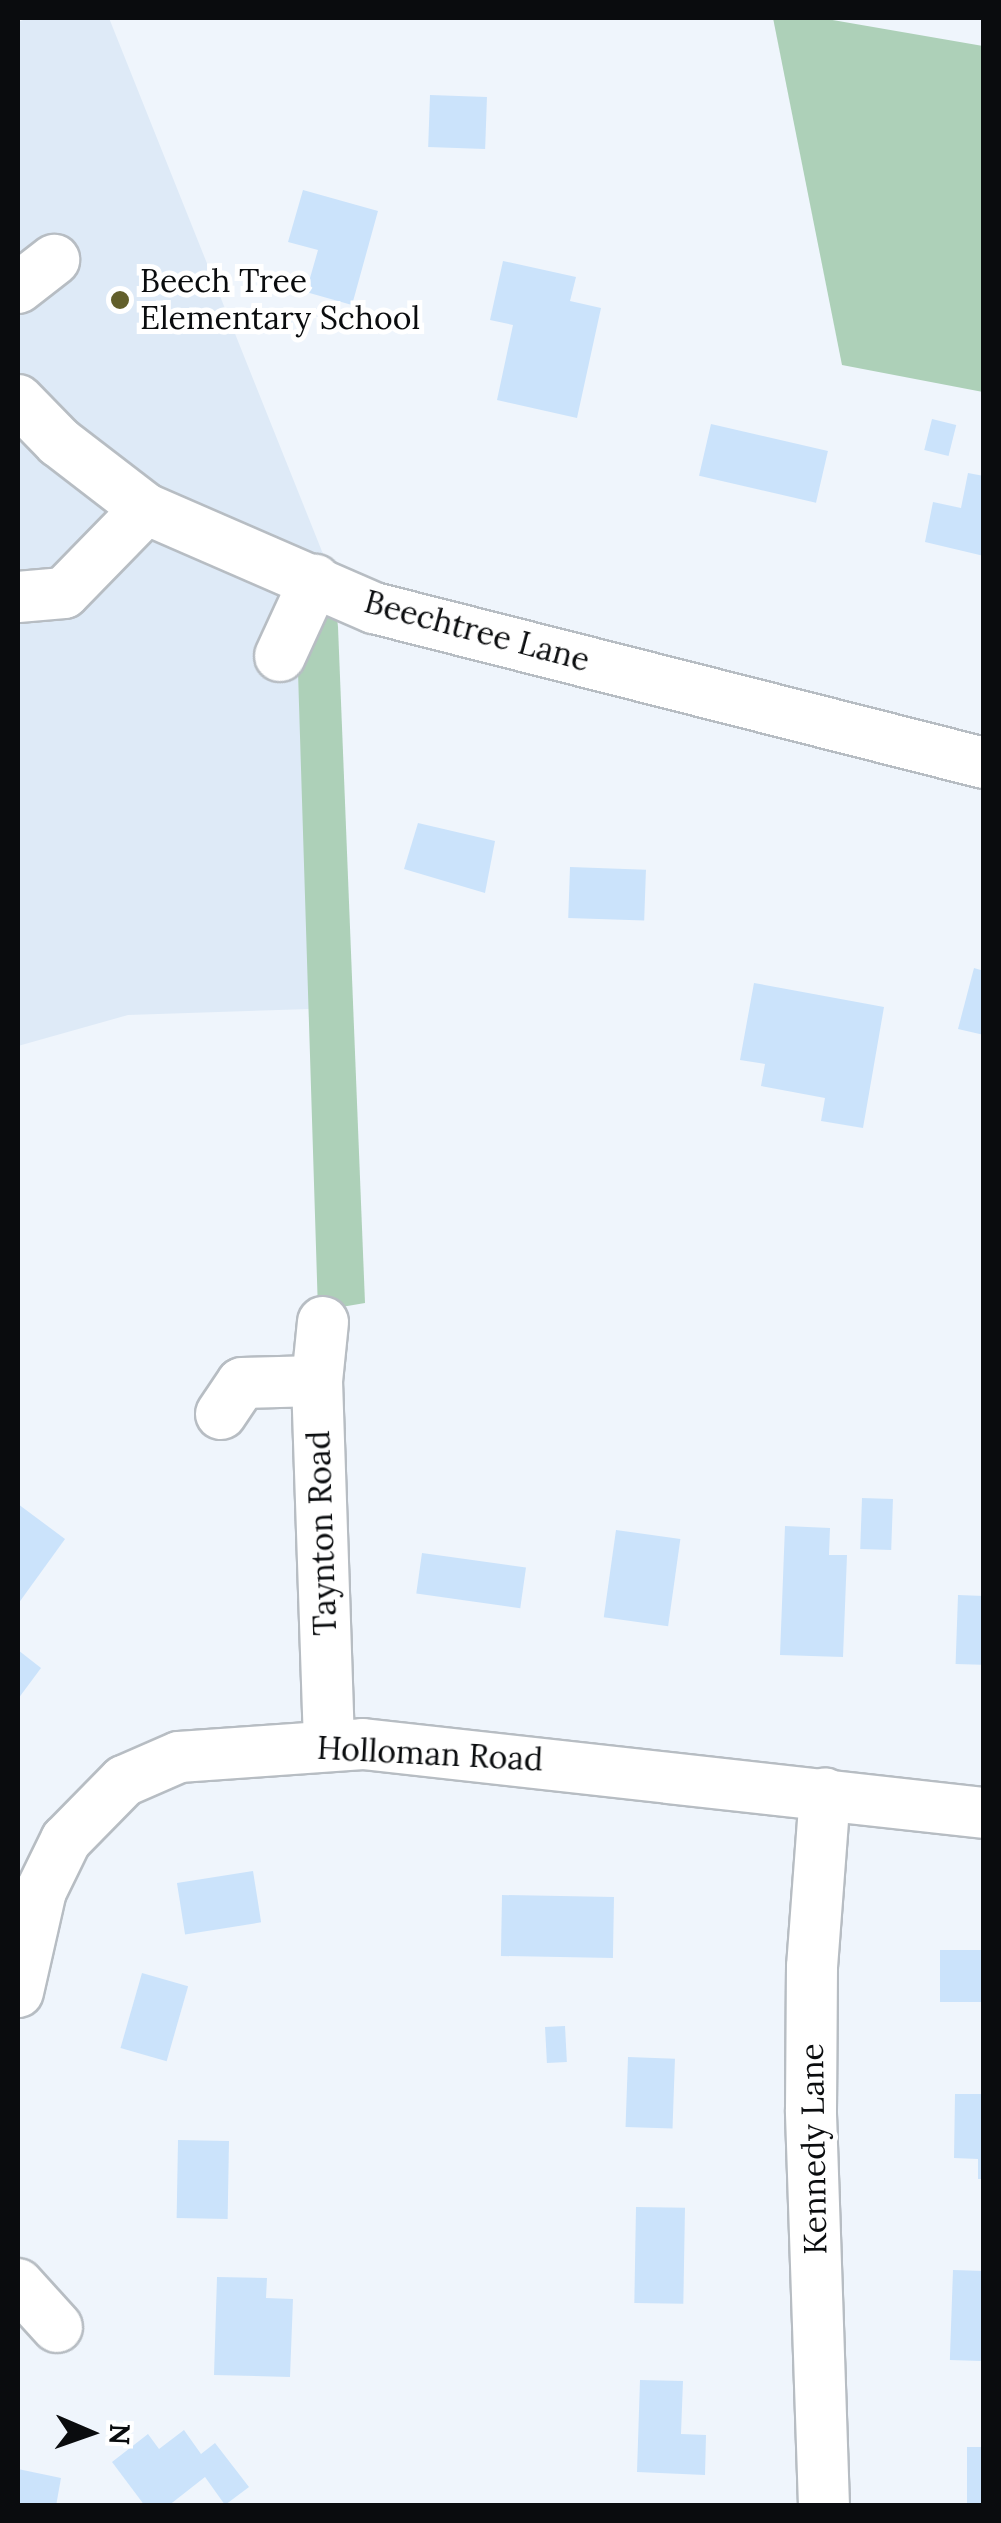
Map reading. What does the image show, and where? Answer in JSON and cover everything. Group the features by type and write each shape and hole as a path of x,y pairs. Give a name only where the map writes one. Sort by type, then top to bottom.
{"street":[{"name":"Beechtree Lane","path":"18,400 59,442 146,508 200,538 315,580 374,608 984,763"},
{"path":"18,597 64,593 146,508"},
{"path":"280,656 315,580"},
{"name":"Taynton Road","path":"323,1322 316,1381 329,1744"},
{"path":"221,1414 242,1384 316,1381"},
{"name":"Holloman Road","path":"18,1992 30,1928 38,1849 150,1767 179,1758 329,1744 504,1756 984,1813"},
{"name":"Kennedy Lane","path":"824,2506 811,2092 812,1967 825,1793"},
{"path":"18,2284 57,2327"}],"shaded area":[{"name":"Beech Tree Elementary School","path":"28,18 109,18 333,579 295,578 310,1009 128,1015 18,1046 18,22"}],"green space":[{"path":"773,18 821,18 983,46 983,392 842,365"},
{"path":"295,577 333,579 338,627 365,1303 318,1311"}],"building":[{"path":"430,95 487,97 485,149 428,147"},
{"path":"303,190 378,211 352,305 306,292 318,250 288,242"},
{"path":"503,261 576,277 570,301 601,308 577,418 497,400 513,325 490,320"},
{"path":"932,419 956,425 949,456 924,450"},
{"path":"711,424 828,451 816,503 699,476"},
{"path":"968,473 984,476 984,556 925,542 933,502 961,508"},
{"path":"418,823 495,841 485,893 404,869"},
{"path":"570,867 646,870 644,921 568,918"},
{"path":"974,968 984,971 984,1035 958,1029"},
{"path":"754,983 884,1007 863,1128 821,1121 825,1098 761,1086 765,1064 740,1060"},
{"path":"862,1498 893,1499 891,1550 860,1549"},
{"path":"18,1504 65,1539 18,1604"},
{"path":"785,1526 830,1528 829,1555 847,1555 843,1657 780,1655"},
{"path":"616,1530 680,1539 668,1626 604,1617"},
{"path":"422,1553 526,1568 520,1608 416,1594"},
{"path":"958,1595 984,1596 982,1665 956,1664"},
{"path":"18,1650 41,1668 18,1699"},
{"path":"253,1871 261,1922 185,1934 177,1883"},
{"path":"502,1895 614,1897 613,1958 501,1956"},
{"path":"940,1950 984,1950 984,2002 940,2002"},
{"path":"142,1973 188,1986 167,2061 121,2048"},
{"path":"565,2026 567,2062 547,2063 545,2027"},
{"path":"628,2057 675,2059 673,2129 626,2127"},
{"path":"955,2094 984,2094 984,2179 978,2179 978,2159 954,2158"},
{"path":"178,2140 229,2141 228,2219 177,2218"},
{"path":"636,2207 685,2208 683,2304 634,2303"},
{"path":"953,2270 984,2271 981,2361 950,2360"},
{"path":"217,2277 267,2278 266,2298 293,2299 290,2377 214,2375"},
{"path":"640,2380 683,2381 681,2434 706,2435 705,2475 637,2472"},
{"path":"184,2430 201,2454 215,2443 249,2487 225,2505 205,2477 168,2506 145,2506 112,2462 148,2434 159,2449"},
{"path":"967,2447 984,2447 984,2506 967,2506"},
{"path":"18,2469 61,2478 56,2506 18,2506"}],"place":[{"name":"Beech Tree Elementary School","path":"120,300"}]}
